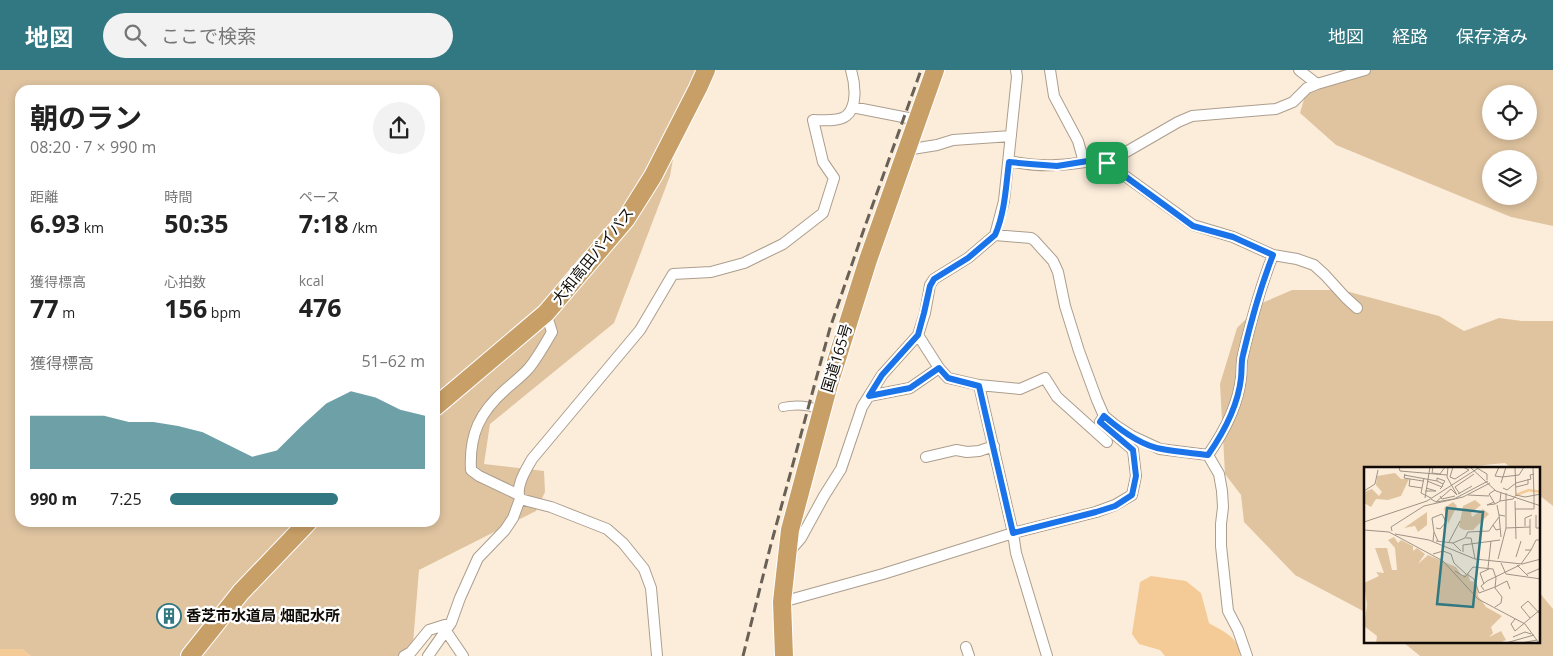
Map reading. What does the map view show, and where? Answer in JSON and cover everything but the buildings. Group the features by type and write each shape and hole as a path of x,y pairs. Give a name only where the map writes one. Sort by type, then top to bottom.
{"highway":[{"name":"大和高田バイパス","path":"440,403 546,314 626,219 653,176 706,70"},
{"name":"国道165号","path":"784,656 782,602 790,530 821,410 868,260 935,70"},
{"path":"196,654 241,592 303,527"}],"street":[{"path":"428,656 448,627 478,558 505,530 513,518 520,497 521,480 532,459 640,330 673,274 711,272 744,263 783,244 823,214 834,178 823,162 814,120 836,120 845,117 852,107 855,88 852,70"},
{"path":"786,555 801,538 841,469 862,407 882,375 918,335 930,286 934,279 968,258 995,235 1004,201 1009,162 1017,77 1016,70"},
{"path":"1050,70 1054,96 1078,141 1084,162"},
{"path":"1299,70 1317,84"},
{"path":"1107,163 1178,122 1192,116 1276,109 1293,102 1307,88 1365,70"},
{"path":"852,107 908,118 917,122"},
{"path":"906,150 937,145 953,140 1011,136"},
{"path":"1009,162 1057,166 1094,160 1107,163 1193,226 1233,237 1273,255 1297,259 1314,265 1357,308"},
{"path":"995,235 1031,238 1053,261 1058,272 1065,306 1079,351 1104,416 1132,436 1160,449 1208,455"},
{"path":"1208,455 1228,423 1236,401 1241,379 1242,358 1260,289 1273,255"},
{"path":"546,314 552,332 529,368 493,400 478,422 470,452 471,470 520,497 607,529 623,543 644,569 651,588 657,656"},
{"path":"918,335 939,368 948,378 979,386 1020,389 1045,378 1057,397 1107,442"},
{"path":"869,396 910,388 939,368"},
{"path":"979,386 994,446 1016,553 1047,656"},
{"path":"783,407 796,405 821,410"},
{"path":"782,602 883,574 1013,533 1115,506 1132,495 1136,476 1133,450 1100,422 1104,416"},
{"path":"926,457 956,450 967,452 979,451 994,446"},
{"path":"1208,455 1219,474 1222,490 1221,546 1228,611 1238,630 1247,656"},
{"path":"404,656 410,652 429,630 448,627"},
{"path":"448,627 463,656"}],"shaded area":[{"path":"0,70 697,70 683,103 670,176 614,323 490,424 484,464 544,471 545,492 536,511 419,570 412,656 31,656 22,649 0,649"},
{"path":"1341,70 1553,70 1553,226 1511,217 1336,145 1300,113 1307,89"},
{"path":"1292,290 1342,290 1439,316 1464,331 1499,318 1522,321 1553,321 1553,506 1540,496 1540,467 1510,467 1505,463 1465,467 1364,467 1364,611 1295,575 1244,522 1241,495 1225,474 1220,384 1237,328 1262,303"},
{"path":"1151,576 1186,581 1201,593 1209,623 1225,632 1234,640 1239,649 1240,656 1165,656 1160,650 1139,644 1132,634 1140,582"},
{"path":"1540,593 1553,609 1553,656 1420,656 1405,644 1540,644"},
{"path":"0,649 22,649 31,656 0,656"}],"railway":[{"path":"743,656 770,548 830,328 921,70"}],"place":[{"name":"香芝市水道局 畑配水所","path":"169,616"}],"route":[{"path":"1094,160 1107,163 1193,226 1233,237 1273,255 1260,289 1242,358 1241,379 1236,401 1228,423 1208,455 1160,449 1132,436 1104,416 1100,422 1133,450 1136,476 1132,495 1115,506 1013,533 979,386 948,378 939,368 910,388 869,396 882,375 918,335 930,286 934,279 968,258 995,235 1004,201 1009,162 1057,166 1094,160"}]}
